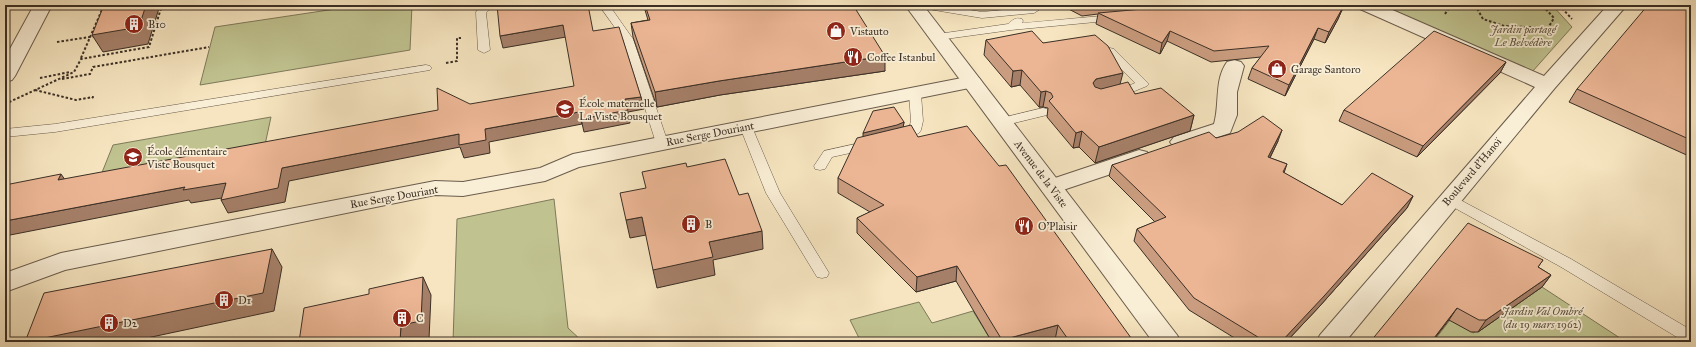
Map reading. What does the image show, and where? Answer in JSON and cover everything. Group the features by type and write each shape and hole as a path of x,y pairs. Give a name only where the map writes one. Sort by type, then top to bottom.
{"street":[{"path":"5,76 43,5"},
{"name":"Avenue de la Viste","path":"914,5 1168,342"},
{"path":"1366,5 1547,85"},
{"name":"Boulevard d'Hanoï","path":"1329,342 1449,199 1618,5"},
{"path":"1051,187 1223,128 1227,115 1228,92 1234,66"},
{"name":"Rue Serge Douriant","path":"5,283 66,261 435,188 463,189 545,174 573,161 972,82"}],"lane":[{"path":"484,50 481,12 489,5"},
{"path":"604,5 628,39 662,143"},
{"path":"922,5 982,15 1034,7"},
{"path":"1011,27 1034,7"},
{"path":"938,37 1011,27 1120,17"},
{"path":"1103,98 1123,93 1143,84 1110,51"},
{"path":"5,133 55,128 426,68"},
{"path":"820,166 828,154 901,137 915,130 917,121 916,94"},
{"path":"1002,122 1043,112"},
{"path":"746,127 773,193 822,273"},
{"path":"1449,199 1566,263 1691,338"}],"path":[{"path":"76,100 35,90 74,72 104,5"},
{"path":"81,59 149,47 162,5"},
{"path":"1475,5 1483,19 1504,26 1548,28 1554,18 1542,5"},
{"path":"57,42 103,35"},
{"path":"447,63 457,61 458,38"},
{"path":"58,79 90,74 93,67 209,47"},
{"path":"40,78 74,72"}],"green space":[{"path":"362,5 412,5 410,50 200,85 215,27"},
{"name":"Jardin partagé Le Belvédère","path":"1378,5 1552,5 1572,27 1532,72"},
{"path":"271,117 263,154 97,185 113,145"},
{"path":"554,199 568,328 583,342 453,342 457,219"},
{"name":"Jardin Val Ombré (du 19 mars 1962)","path":"1542,287 1626,342 1433,342 1450,320 1474,333 1476,329"},
{"path":"919,302 932,323 973,311 992,342 861,342 850,320"}],"building":[{"path":"104,5 146,5 139,27 92,35"},
{"path":"497,5 588,5 593,31 619,27 641,97 625,99 628,110 581,119 579,112 485,129 486,140 459,145 459,134 282,168 278,188 221,200 226,183 183,190 185,187 5,221 5,185 61,174 58,180 438,110 437,88 470,104 574,86 563,25 500,36"},
{"path":"645,5 853,5 885,56 655,92 631,23 650,20"},
{"path":"1166,5 1343,5 1340,8 1342,9 1329,32 1318,28 1289,85 1252,68 1269,46 1214,51 1170,31 1162,43 1098,13 1154,8"},
{"path":"1648,5 1691,5 1691,140 1577,89"},
{"path":"1032,31 1043,43 1095,35 1108,46 1123,73 1096,79 1093,83 1095,87 1101,89 1128,82 1135,94 1161,88 1194,115 1099,147 1082,131 1076,133 1049,101 1053,97 1051,93 1046,91 1041,92 1022,70 1013,71 986,40"},
{"path":"1434,31 1506,62 1423,146 1344,110"},
{"path":"894,107 904,122 863,133 873,111"},
{"path":"1263,116 1282,130 1268,157 1287,164 1283,172 1342,205 1372,173 1413,196 1281,342 1266,342 1194,298 1137,229 1166,217 1112,165 1209,132 1216,138 1238,132"},
{"path":"911,125 918,137 967,126 999,166 1006,165 1134,342 1070,342 1058,325 1002,340 957,266 917,277 857,218 884,205 838,178 857,138"},
{"name":"B","path":"725,159 739,195 748,193 762,231 709,242 713,257 653,270 642,217 626,220 620,193 646,188 642,172 686,163 687,167"},
{"path":"1468,223 1543,260 1538,267 1551,275 1486,320 1479,320 1457,308 1431,342 1370,342"},
{"path":"272,249 263,293 25,342 44,293"},
{"path":"423,277 421,321 401,325 400,342 299,342 304,308 369,294 369,289"}],"place":[{"name":"B10","path":"134,24"},
{"name":"Vistauto","path":"836,31"},
{"name":"Coffee Istanbul","path":"853,57"},
{"name":"Garage Santoro","path":"1277,69"},
{"name":"École maternelle La Viste Bousquet","path":"565,109"},
{"name":"École élémentaire Viste Bousquet","path":"133,157"},
{"name":"B","path":"691,224"},
{"name":"O'Plaisir","path":"1024,226"},
{"name":"D1","path":"224,300"},
{"name":"C","path":"402,318"},
{"name":"D2","path":"109,323"}]}
